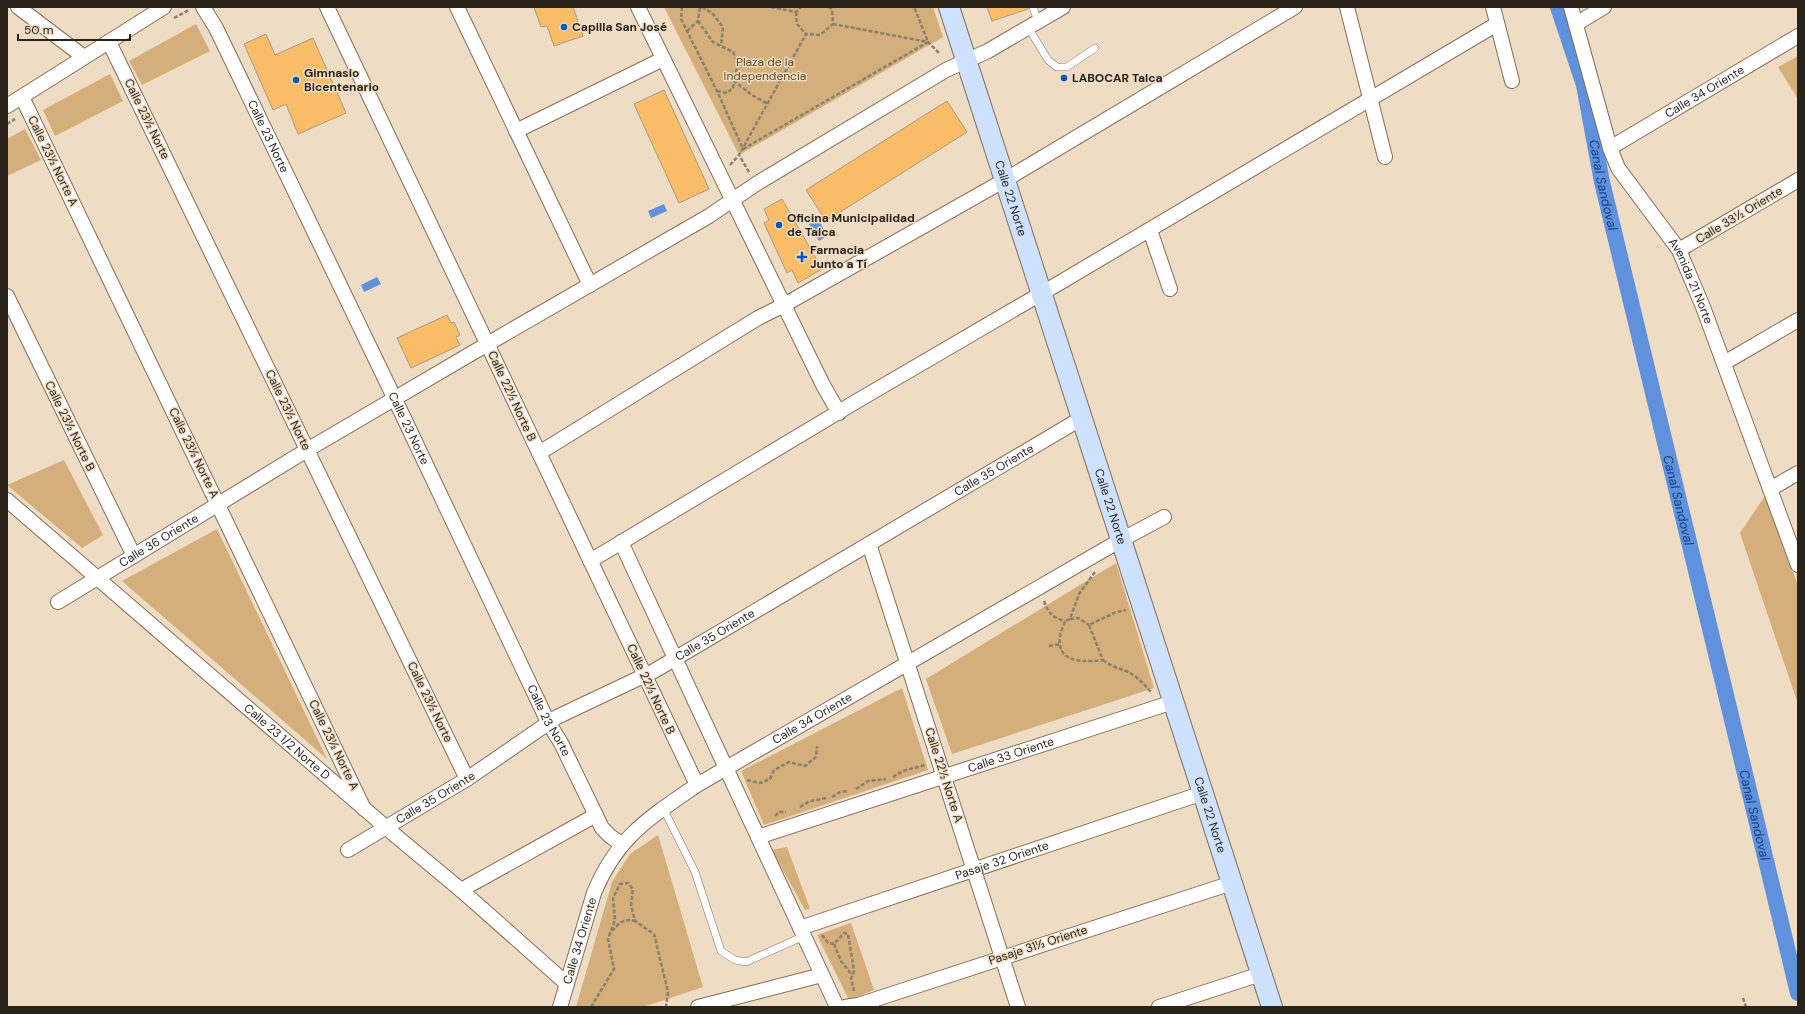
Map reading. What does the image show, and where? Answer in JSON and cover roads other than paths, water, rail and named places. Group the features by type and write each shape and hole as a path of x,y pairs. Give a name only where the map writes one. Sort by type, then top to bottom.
{"street":[{"path":"18,7 84,57"},
{"path":"7,106 164,7"},
{"name":"Calle 23 Norte","path":"203,7 216,28 395,399 548,722 561,743 596,815 606,832 621,844"},
{"name":"Calle 22½ Norte B","path":"327,7 697,785"},
{"path":"457,7 590,285"},
{"path":"638,7 823,385 839,413"},
{"name":"Calle 22 Norte","path":"949,7 1143,607 1165,704 1203,793 1272,1007"},
{"name":"Calle 36 Oriente","path":"58,602 308,450 487,344 709,216 756,184 946,70 988,51 1063,7"},
{"path":"539,453 758,318 784,305 1005,180 1295,7"},
{"path":"1347,7 1385,157"},
{"path":"1493,7 1512,81"},
{"name":"Avenida 21 Norte","path":"1571,7 1610,148 1618,168 1680,250 1724,363 1798,565"},
{"path":"1576,24 1604,7"},
{"path":"590,561 839,413 856,401 1042,294 1497,24"},
{"name":"Calle 34 Oriente","path":"1610,148 1798,36"},
{"name":"Calle 23½ Norte","path":"109,42 467,779"},
{"path":"516,130 663,59"},
{"name":"Calle 23½ Norte A","path":"22,97 364,809"},
{"name":"Calle 33½ Oriente","path":"1680,250 1798,180"},
{"path":"1150,230 1170,289"},
{"name":"Calle 23½ Norte B","path":"7,296 134,556"},
{"path":"1724,363 1798,320"},
{"name":"Calle 35 Oriente","path":"348,850 467,779 548,722 644,675 675,658 1082,418"},
{"path":"1770,489 1798,473"},
{"name":"Calle 23 1/2 Norte D","path":"7,500 364,809 461,890 567,984"},
{"name":"Calle 34 Oriente","path":"560,1007 594,893 607,865 621,844 646,820 697,785 726,768 1098,553 1164,517"},
{"path":"621,542 837,1007"},
{"name":"Calle 22½ Norte A","path":"869,544 940,760 1018,1007"},
{"name":"Calle 33 Oriente","path":"758,837 1165,704"},
{"name":"Pasaje 32 Oriente","path":"802,932 817,922 1203,793"},
{"path":"461,890 596,815"},
{"name":"Pasaje 31½ Oriente","path":"851,1006 1232,883"},
{"path":"1159,1007 1261,974"},
{"path":"698,1007 716,1005 822,975"}],"lane":[{"path":"1033,7 1033,24 1048,60 1057,68 1067,67 1095,48"},
{"path":"663,808 695,872 721,951 735,960 746,962 802,932"}],"water":[{"path":"664,204 667,211 651,218 648,211"},
{"path":"819,220 827,236 819,241 809,224"},
{"path":"377,277 381,284 364,292 361,285"}],"waterway":[{"name":"Canal Sandoval","path":"1558,7 1584,85 1602,182 1798,993"}],"place":[{"name":"Capilla San José","path":"564,27"},
{"name":"LABOCAR Talca","path":"1064,78"},
{"name":"Gimnasio Bicentenario","path":"296,80"},
{"name":"Oficina Municipalidad de Talca","path":"779,225"},
{"name":"Farmacia Junto a Tí","path":"802,257"}],"park label":[{"name":"Plaza de la Independencia","path":"765,69"}]}
